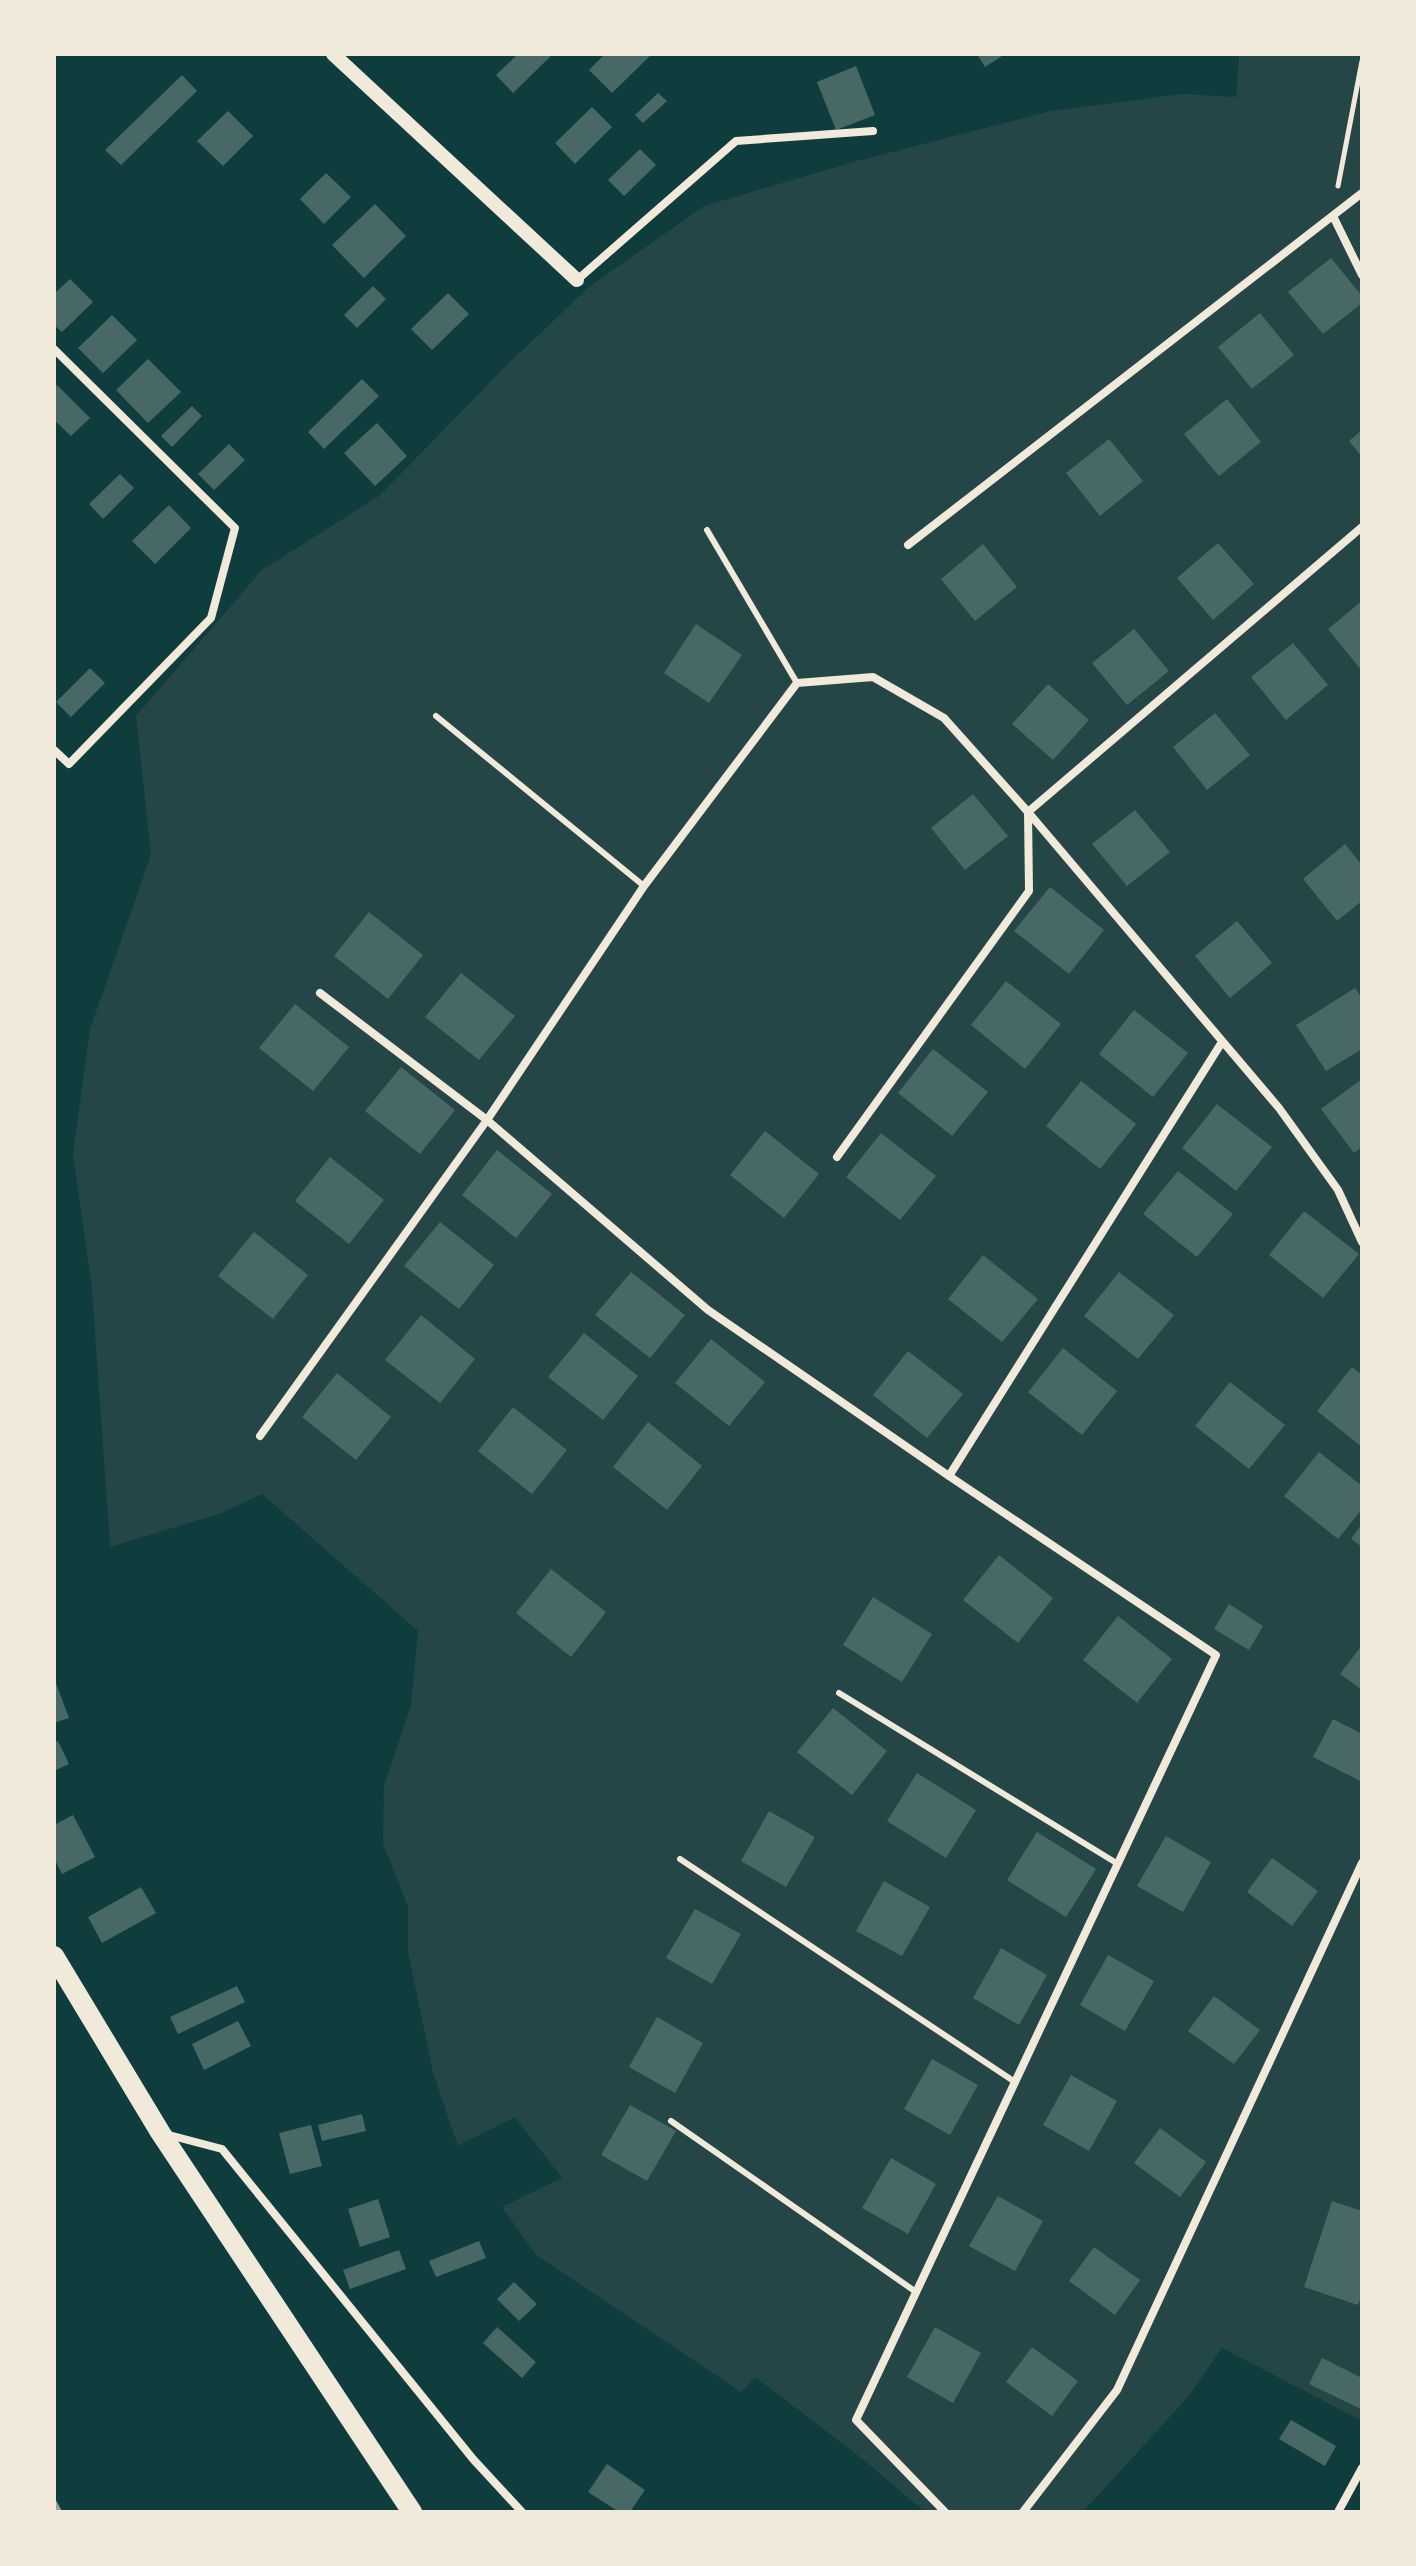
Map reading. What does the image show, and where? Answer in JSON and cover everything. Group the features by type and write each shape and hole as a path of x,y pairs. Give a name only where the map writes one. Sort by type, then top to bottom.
{"main road":[{"path":"54,1956 160,2132 412,2512"}],"street":[{"path":"333,54 577,280 736,141 873,131"},
{"path":"908,545 1362,193"},
{"path":"1332,216 1362,275"},
{"path":"54,349 235,528 211,618 69,764 54,750"},
{"path":"1028,812 1362,527"},
{"path":"260,1436 487,1120 644,886 797,683 873,677 944,718 1028,812 1279,1108 1338,1190 1362,1242"},
{"path":"837,1157 1029,891 1028,812"},
{"path":"320,993 487,1120 708,1310 1216,1655 856,2420 945,2512"},
{"path":"949,1476 1222,1042"},
{"path":"1023,2512 1117,2390 1362,1863"},
{"path":"160,2132 222,2149 473,2459 522,2512"},
{"path":"1338,2512 1362,2468"}],"lane":[{"path":"707,530 797,683"},
{"path":"436,716 644,886"},
{"path":"839,1693 1118,1864"},
{"path":"680,1859 1015,2082"},
{"path":"671,2121 916,2292"}],"path":[{"path":"1332,216 1362,61"}],"shaded area":[{"path":"1239,54 1362,54 1362,2421 1222,2348 1187,2398 1083,2512 925,2512 864,2460 755,2377 741,2392 535,2254 502,2207 562,2178 515,2117 458,2146 433,2072 408,1952 408,1907 383,1843 384,1785 411,1705 418,1631 262,1494 222,1513 110,1547 92,1289 73,1154 90,1029 151,855 136,716 262,570 379,496 507,365 589,287 704,206 857,161 1051,111 1182,94 1236,97"}],"building":[{"path":"518,54 553,54 513,93 496,75"},
{"path":"605,54 652,54 612,93 589,70"},
{"path":"977,54 1005,54 985,67"},
{"path":"856,66 875,115 836,130 817,82"},
{"path":"182,75 197,91 121,165 105,150"},
{"path":"658,93 667,101 643,123 635,115"},
{"path":"592,107 612,127 575,164 555,143"},
{"path":"228,111 253,136 223,166 197,141"},
{"path":"640,149 656,165 624,196 608,180"},
{"path":"326,173 351,197 324,224 300,199"},
{"path":"375,204 406,236 364,278 332,245"},
{"path":"1331,258 1362,296 1362,303 1323,334 1288,292"},
{"path":"70,279 93,302 62,332 54,325 54,294"},
{"path":"373,286 386,299 357,328 344,315"},
{"path":"448,293 469,314 432,350 411,329"},
{"path":"1260,313 1294,355 1252,389 1218,347"},
{"path":"112,315 137,340 103,373 78,348"},
{"path":"148,359 181,392 148,423 116,390"},
{"path":"362,379 379,396 324,449 308,432"},
{"path":"57,385 90,418 71,436 54,420 54,388"},
{"path":"1227,399 1261,442 1219,476 1184,434"},
{"path":"192,406 202,416 172,447 161,436"},
{"path":"377,423 407,456 375,486 344,453"},
{"path":"1362,430 1362,457 1349,441"},
{"path":"1109,439 1143,481 1100,516 1066,473"},
{"path":"229,444 245,460 214,490 198,474"},
{"path":"120,474 134,488 103,519 89,504"},
{"path":"169,505 191,528 155,564 132,541"},
{"path":"1218,543 1254,584 1213,620 1177,578"},
{"path":"983,544 1017,587 975,621 941,579"},
{"path":"1362,601 1362,671 1328,629"},
{"path":"696,624 742,655 709,703 664,673"},
{"path":"1134,629 1169,671 1127,705 1092,663"},
{"path":"1293,643 1328,685 1286,720 1251,677"},
{"path":"90,668 105,683 71,717 56,702"},
{"path":"1048,684 1089,720 1053,760 1012,724"},
{"path":"1215,713 1250,755 1207,790 1173,747"},
{"path":"973,794 1008,836 965,870 931,828"},
{"path":"1135,810 1170,852 1127,886 1092,844"},
{"path":"1345,844 1362,865 1362,901 1337,921 1303,879"},
{"path":"1050,887 1104,930 1069,974 1014,931"},
{"path":"369,912 423,955 388,999 334,956"},
{"path":"1237,921 1272,963 1230,998 1195,956"},
{"path":"461,973 515,1016 479,1060 425,1017"},
{"path":"1006,981 1061,1024 1025,1069 971,1025"},
{"path":"1355,988 1362,998 1362,1049 1326,1071 1296,1025"},
{"path":"295,1004 349,1047 313,1091 259,1048"},
{"path":"1134,1010 1188,1053 1153,1097 1099,1054"},
{"path":"933,1049 988,1092 952,1136 898,1093"},
{"path":"401,1067 455,1110 420,1154 365,1111"},
{"path":"1362,1079 1362,1147 1354,1153 1321,1109"},
{"path":"1081,1081 1136,1124 1100,1169 1046,1126"},
{"path":"1217,1104 1272,1147 1236,1191 1182,1148"},
{"path":"765,1131 819,1174 784,1218 730,1175"},
{"path":"881,1133 936,1176 900,1220 846,1177"},
{"path":"497,1150 552,1194 516,1238 462,1195"},
{"path":"330,1157 384,1200 349,1244 295,1201"},
{"path":"1178,1171 1233,1214 1197,1257 1143,1214"},
{"path":"1304,1211 1359,1254 1323,1298 1269,1255"},
{"path":"440,1222 494,1265 459,1309 404,1266"},
{"path":"254,1232 308,1275 273,1319 218,1276"},
{"path":"983,1255 1038,1299 1002,1342 948,1299"},
{"path":"631,1272 685,1315 650,1358 595,1315"},
{"path":"1119,1272 1174,1315 1138,1359 1084,1316"},
{"path":"421,1315 475,1359 440,1403 385,1360"},
{"path":"584,1333 638,1376 603,1420 548,1377"},
{"path":"711,1339 765,1382 729,1426 675,1383"},
{"path":"1063,1348 1117,1391 1082,1435 1028,1392"},
{"path":"908,1351 963,1394 927,1438 873,1395"},
{"path":"1352,1367 1362,1375 1362,1447 1317,1411"},
{"path":"337,1373 391,1417 356,1460 302,1417"},
{"path":"1230,1382 1285,1425 1249,1469 1195,1426"},
{"path":"513,1407 567,1450 532,1494 478,1451"},
{"path":"648,1422 702,1466 667,1510 613,1467"},
{"path":"1319,1452 1362,1486 1362,1509 1338,1539 1284,1496"},
{"path":"1362,1524 1362,1547 1351,1539"},
{"path":"999,1555 1053,1598 1018,1643 963,1600"},
{"path":"551,1569 606,1612 571,1657 516,1613"},
{"path":"873,1597 932,1634 902,1682 843,1645"},
{"path":"1229,1604 1263,1626 1249,1650 1214,1629"},
{"path":"1118,1616 1172,1659 1137,1703 1083,1660"},
{"path":"1362,1645 1362,1690 1340,1674"},
{"path":"54,1678 69,1718 54,1723"},
{"path":"833,1708 887,1751 852,1795 797,1752"},
{"path":"1333,1719 1362,1734 1362,1782 1313,1757"},
{"path":"58,1741 69,1764 54,1771 54,1743"},
{"path":"917,1773 976,1810 946,1858 887,1821"},
{"path":"769,1811 815,1837 786,1887 741,1861"},
{"path":"73,1815 95,1857 62,1874 54,1858 54,1825"},
{"path":"1037,1832 1096,1869 1066,1917 1007,1880"},
{"path":"1166,1836 1211,1862 1183,1912 1137,1886"},
{"path":"1272,1858 1318,1891 1292,1926 1247,1892"},
{"path":"884,1881 930,1907 902,1956 856,1931"},
{"path":"141,1887 156,1913 102,1943 88,1917"},
{"path":"695,1909 741,1934 712,1984 666,1958"},
{"path":"1001,1948 1047,1975 1019,2025 973,1998"},
{"path":"1108,1955 1154,1981 1125,2031 1080,2005"},
{"path":"237,1986 245,2002 178,2034 170,2017"},
{"path":"1214,1996 1260,2030 1234,2064 1188,2031"},
{"path":"657,2017 703,2043 675,2093 629,2067"},
{"path":"238,2021 251,2046 204,2070 192,2044"},
{"path":"932,2059 978,2085 950,2135 904,2109"},
{"path":"1071,2075 1117,2101 1089,2151 1043,2125"},
{"path":"630,2105 676,2131 647,2181 601,2155"},
{"path":"362,2114 366,2131 322,2141 318,2125"},
{"path":"311,2125 322,2166 290,2174 279,2133"},
{"path":"1160,2128 1206,2162 1180,2197 1134,2163"},
{"path":"891,2158 936,2184 908,2234 862,2208"},
{"path":"998,2196 1043,2221 1015,2271 969,2246"},
{"path":"378,2199 390,2237 360,2247 348,2209"},
{"path":"1332,2201 1362,2211 1362,2293 1358,2305 1304,2287"},
{"path":"479,2241 486,2258 436,2277 429,2261"},
{"path":"1094,2247 1140,2280 1115,2315 1069,2281"},
{"path":"399,2250 406,2269 350,2289 343,2270"},
{"path":"514,2282 537,2304 519,2321 497,2299"},
{"path":"497,2327 536,2362 522,2378 483,2343"},
{"path":"935,2327 981,2353 953,2403 907,2377"},
{"path":"1032,2347 1078,2381 1052,2416 1006,2382"},
{"path":"1322,2358 1362,2378 1361,2409 1309,2384"},
{"path":"1291,2420 1336,2446 1325,2466 1279,2439"},
{"path":"607,2464 645,2490 630,2512 619,2512 588,2492"}],"railway":[{"path":"54,2503 59,2512"}]}
